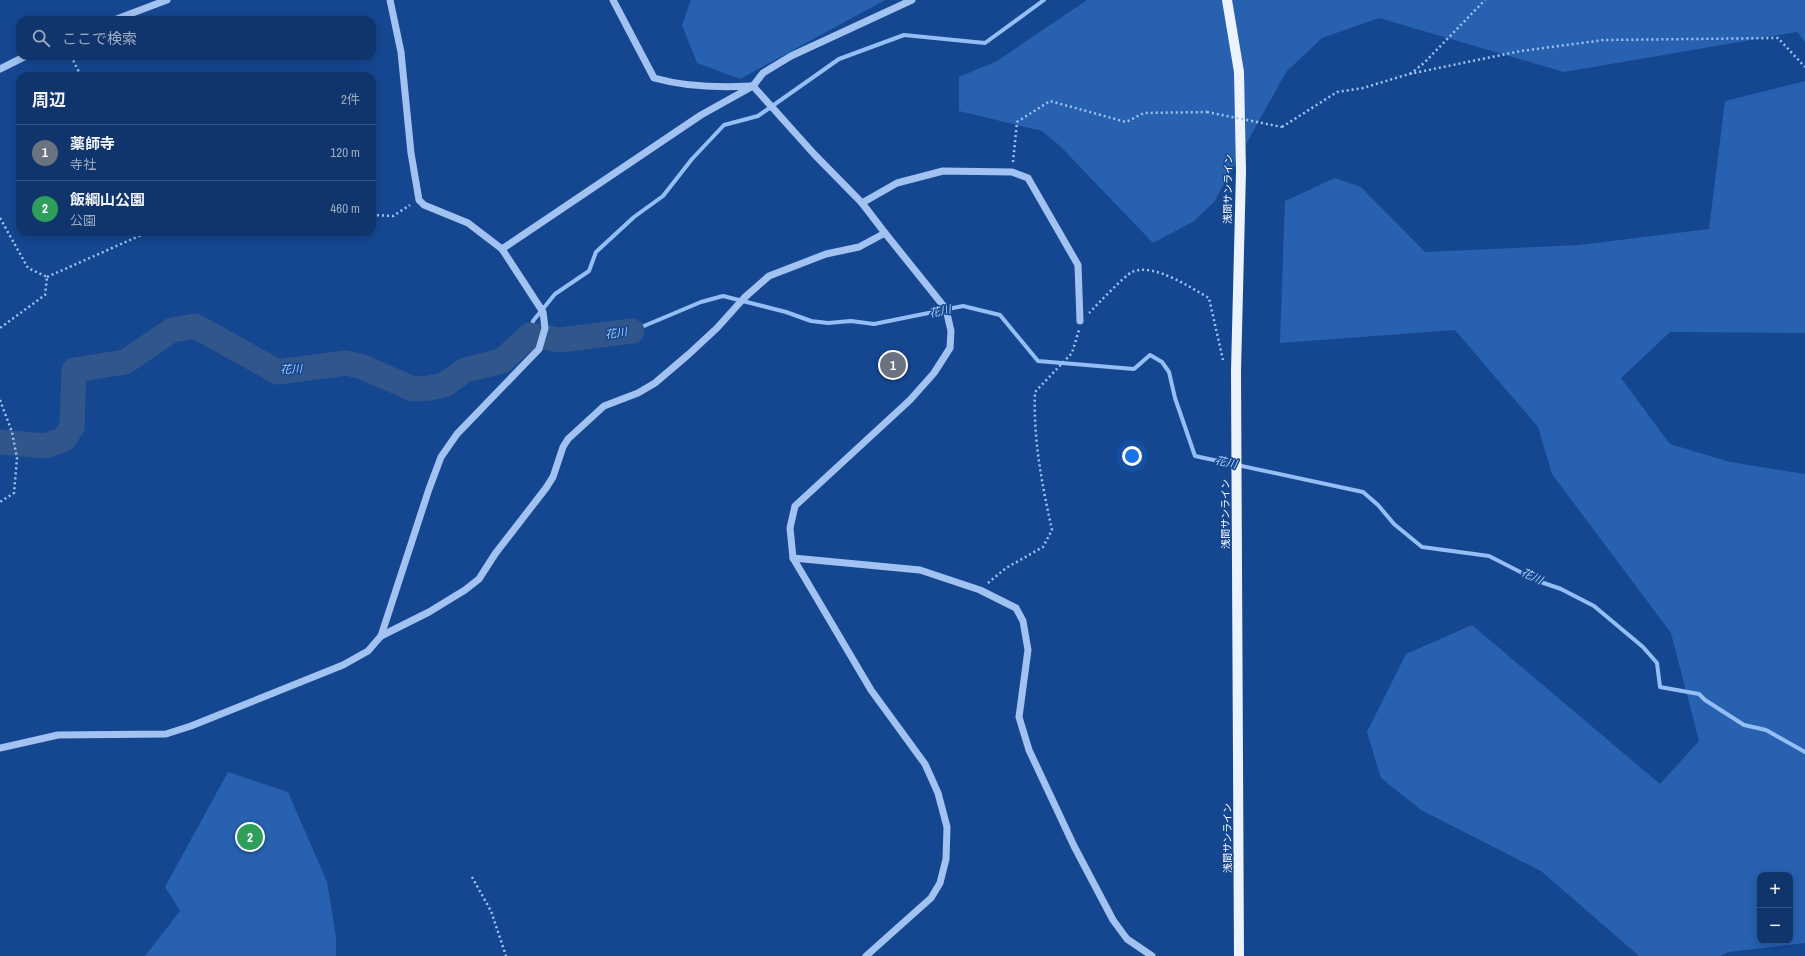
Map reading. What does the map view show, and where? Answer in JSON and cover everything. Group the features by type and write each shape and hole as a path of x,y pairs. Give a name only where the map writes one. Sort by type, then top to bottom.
{"main road":[{"name":"浅間サンライン","path":"1226,0 1239,80 1241,171 1236,371 1239,956"}],"street":[{"path":"125,16 167,0"},
{"path":"0,748 58,734 166,734 191,726 342,665 368,652 381,636 429,489 442,457 457,434 533,356 542,341 545,328 543,312 502,249 468,223 424,205 419,200 411,153 401,52 390,0"},
{"path":"613,0 654,78 677,84 720,88 753,86"},
{"path":"502,249 701,115 753,86 763,73 791,56 912,0"},
{"path":"0,70 19,60"},
{"path":"753,86 814,154 862,203 946,309 951,331 950,348 934,373 910,400 795,506 790,528 793,558 871,690 925,764 938,793 947,827 946,859 940,883 931,898 866,956"},
{"path":"862,203 897,183 943,171 1012,172 1028,178 1078,265 1080,321"},
{"path":"381,636 429,612 465,590 479,579 495,554 546,488 553,476 563,447 568,439 604,406 638,392 655,383 717,328 744,298 769,276 826,254 859,247 885,233"},
{"path":"793,558 920,570 980,590 1016,608 1023,621 1028,650 1019,716 1029,750 1074,846 1113,920 1127,939 1152,956"}],"path":[{"path":"1409,74 1424,63 1485,0"},
{"path":"1012,172 1017,122 1050,100 1126,122 1144,113 1207,112 1282,126 1337,92 1363,88 1409,74 1521,51 1604,40 1778,38 1805,67"},
{"path":"73,60 79,72"},
{"path":"376,215 393,216 419,200"},
{"path":"0,218 28,268 47,277 139,236"},
{"path":"980,590 1006,568 1042,546 1052,530 1045,498 1036,440 1034,411 1035,392 1041,383 1072,353 1078,336 1080,321 1132,272 1146,271 1168,274 1209,298 1224,362 1236,371"},
{"path":"0,328 45,295 47,277"},
{"path":"0,400 12,432 18,458 14,493 0,502"},
{"path":"472,877 491,911 506,956"}],"shaded area":[{"path":"691,0 885,0 740,79 697,63 682,25"},
{"path":"1087,0 1805,0 1805,42 1797,32 1564,72 1379,18 1322,38 1286,72 1214,202 1194,221 1153,243 1060,146 1042,131 959,111 959,77 997,61"},
{"path":"1805,81 1805,333 1670,332 1621,378 1670,444 1730,462 1805,474 1805,943 1729,952 1720,956 1639,956 1541,871 1421,810 1381,778 1367,732 1406,654 1472,625 1660,784 1699,741 1671,633 1552,474 1538,427 1455,330 1280,343 1285,201 1335,178 1361,187 1425,252 1579,245 1709,229 1725,101"},
{"path":"228,772 288,792 327,882 336,937 336,956 145,956 180,911 165,887"}],"waterway":[{"path":"530,335 533,321 555,294 589,271 596,252 634,217 663,196 692,159 724,125 758,116 839,59 904,35 985,43 1044,0"},
{"name":"花川","path":"632,331 701,302 723,296 786,312 811,321 828,323 851,321 874,324 963,306 1000,315 1038,361 1134,369 1150,355 1162,362 1169,372 1175,398 1195,456 1363,492 1378,505 1394,524 1422,547 1489,556 1538,581 1561,589 1594,606 1643,647 1657,663 1660,687 1699,694 1705,700 1744,725 1766,730 1805,752"},
{"name":"花川","path":"0,442 46,446 64,439 72,427 74,370 125,362 172,330 195,326 278,372 346,363 360,366 413,389 444,385 465,370 502,361 530,335 560,340 632,331"}],"place":[{"name":"薬師寺","path":"893,365"},
{"name":"飯綱山公園","path":"250,837"}]}
